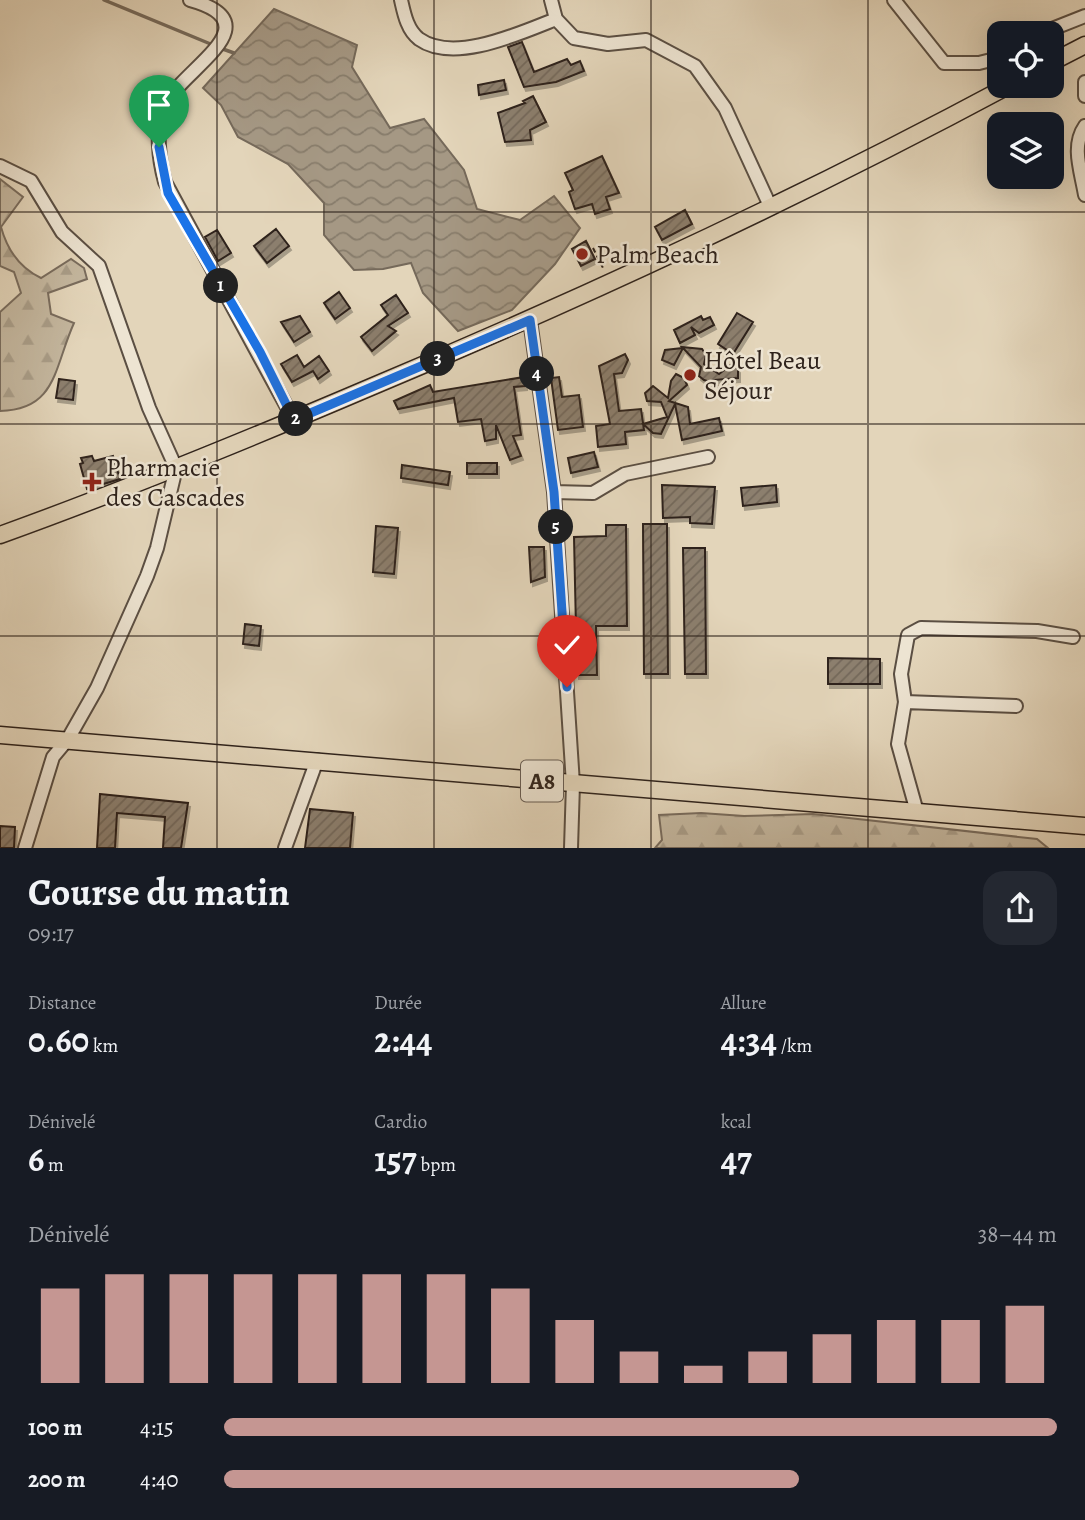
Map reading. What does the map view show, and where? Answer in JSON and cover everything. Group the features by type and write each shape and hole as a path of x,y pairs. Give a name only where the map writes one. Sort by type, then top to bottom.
{"main road":[{"path":"1064,55 1085,44"},
{"path":"0,535 176,468 530,320 771,208 987,97"},
{"name":"A8","path":"0,734 317,760 573,785 1085,826"}],"street":[{"path":"190,0 219,10 225,17 226,27 212,51 164,106 159,147 165,182 294,420"},
{"path":"401,0 407,24 419,39 436,45 471,48 556,19"},
{"path":"551,0 556,19 574,38 608,44 646,40 695,66 725,107 771,208"},
{"path":"894,0 944,63 987,61"},
{"path":"1064,24 1085,16"},
{"path":"1085,82 1085,96"},
{"path":"1085,125 1079,135 1077,149 1085,194"},
{"path":"0,166 31,181 62,232 99,266 149,408 176,468 157,548 147,576 97,688 68,739 53,757 25,848"},
{"path":"530,320 554,492 573,785 571,848"},
{"path":"554,492 593,493 625,474 708,457"},
{"path":"917,812 898,744 905,702 901,674 904,642 915,630 1037,631 1073,637"},
{"path":"905,702 1016,706"},
{"path":"285,848 317,760"}],"path":[{"path":"593,248 611,283"}],"green space":[{"path":"0,179 23,197 1,227 7,243 21,263 41,278 71,259 84,268 87,279 48,293 51,314 74,323 51,383 33,403 19,409 0,411 0,312 21,293 14,272 0,266"},
{"path":"701,813 744,816 813,814 1037,839 1048,848 655,848 662,840 659,815"}],"water":[{"path":"274,9 357,45 352,67 390,128 424,119 464,170 477,209 520,220 554,196 580,228 555,264 512,310 458,331 423,293 411,263 383,269 354,270 324,235 324,203 288,164 238,137 221,105 203,88"}],"building":[{"path":"522,42 534,72 567,59 571,65 580,61 584,71 556,82 524,87 508,47"},
{"path":"504,80 506,90 479,95 478,85"},
{"path":"533,96 546,122 530,130 531,140 505,142 498,113 525,103 523,101"},
{"path":"602,156 619,193 606,197 610,209 595,214 592,204 575,209 569,192 573,190 565,173"},
{"path":"685,210 692,224 662,240 655,227"},
{"path":"276,229 289,246 267,263 254,246"},
{"path":"217,230 231,253 218,261 205,237"},
{"path":"586,241 595,259 581,266 572,249"},
{"path":"339,292 350,308 335,319 324,303"},
{"path":"396,295 408,313 388,326 396,331 372,351 361,337 388,315 381,305"},
{"path":"737,313 753,322 733,354 718,344"},
{"path":"300,316 310,332 294,342 281,322"},
{"path":"701,316 703,320 710,317 714,325 699,333 691,327 695,335 680,343 674,330"},
{"path":"682,347 702,349 706,355 704,364 719,374 732,364 738,369 738,378 713,380 716,384 704,380 699,376 701,367"},
{"path":"683,348 674,365 662,360 665,350"},
{"path":"625,354 628,360 622,373 614,374 619,411 641,409 644,430 625,432 626,444 598,447 596,426 610,424 599,366"},
{"path":"297,355 304,367 319,356 329,371 318,379 313,371 292,382 281,364"},
{"path":"676,374 684,378 687,385 669,401 688,407 690,424 719,418 722,431 682,440 675,404 661,434 653,433 643,424 667,417 661,402 647,401 645,393 653,386 668,398 671,381"},
{"path":"524,377 525,386 514,387 521,435 513,436 521,456 510,460 496,425 496,439 485,441 481,419 458,422 454,398 398,409 394,401 430,385 433,392"},
{"path":"559,377 562,397 579,395 583,427 558,430 551,378"},
{"path":"59,379 75,381 73,400 56,398"},
{"path":"594,452 598,467 571,473 568,458"},
{"path":"92,456 94,461 113,456 120,479 87,489 80,464 83,463 81,458"},
{"path":"467,463 497,463 497,474 467,474"},
{"path":"402,465 450,472 448,485 401,478"},
{"path":"662,485 715,487 712,524 690,523 690,517 663,518"},
{"path":"776,485 777,502 743,506 741,488"},
{"path":"643,524 667,524 668,674 644,674"},
{"path":"606,525 626,525 627,626 596,626 597,675 577,675 574,537 606,536"},
{"path":"376,526 398,528 394,574 373,572"},
{"path":"529,547 544,547 545,577 531,582"},
{"path":"683,548 705,548 706,674 685,674"},
{"path":"245,624 261,626 259,646 243,644"},
{"path":"828,658 880,659 880,684 828,684"},
{"path":"100,794 188,803 181,848 163,848 165,817 117,813 115,848 97,848"},
{"path":"310,809 353,813 350,848 305,848"},
{"path":"0,826 15,827 14,848 0,848"}],"waterway":[{"path":"104,0 213,45"},
{"path":"220,48 234,53"}],"place":[{"name":"Palm Beach","path":"582,254"},
{"name":"Hôtel Beau Séjour","path":"690,375"},
{"name":"Pharmacie des Cascades","path":"92,482"}],"route":[{"path":"159,147 161,169 168,193 260,352 294,420 530,320 554,492 567,687"}]}
